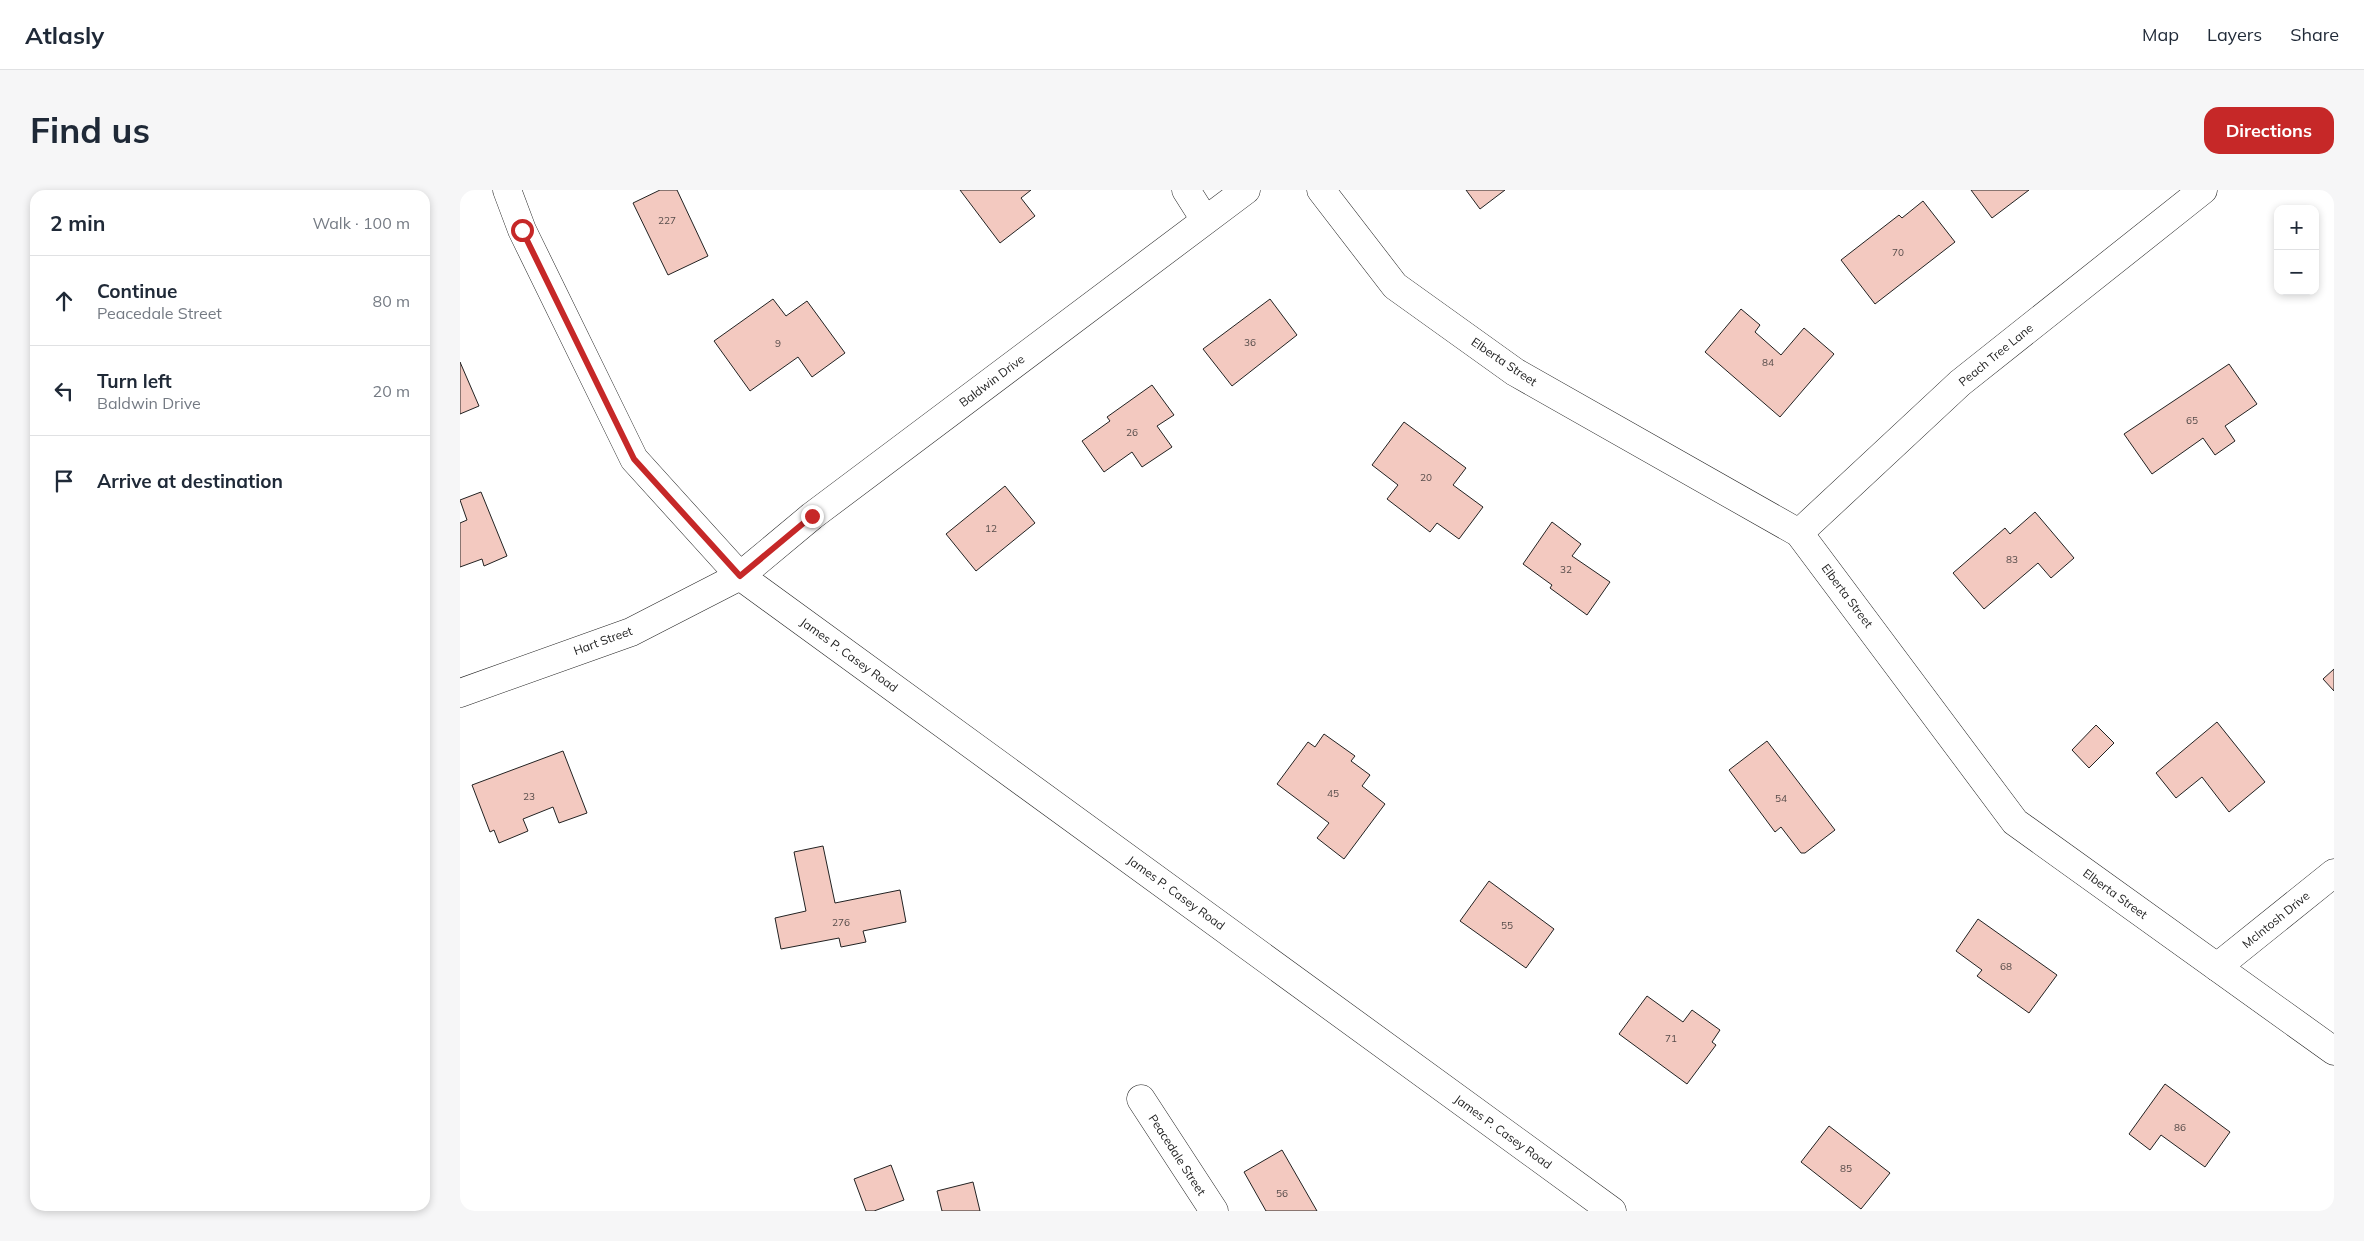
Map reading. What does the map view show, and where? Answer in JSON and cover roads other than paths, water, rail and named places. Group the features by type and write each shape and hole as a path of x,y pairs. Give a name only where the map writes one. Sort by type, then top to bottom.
{"street":[{"path":"507,190 522,230 634,459 740,576"},
{"path":"1186,190 1205,220"},
{"name":"Baldwin Drive","path":"740,576 812,516 1246,190"},
{"name":"Elberta Street","path":"1321,190 1395,286 1515,372 1799,533 2015,822 2334,1051"},
{"name":"Peach Tree Lane","path":"1799,533 1960,383 2203,190"},
{"name":"Hart Street","path":"460,693 631,632 740,576"},
{"name":"James P. Casey Road","path":"740,576 1612,1211"},
{"name":"McIntosh Drive","path":"2217,967 2334,873"},
{"name":"Peacedale Street","path":"1140,1099 1214,1211"}]}
